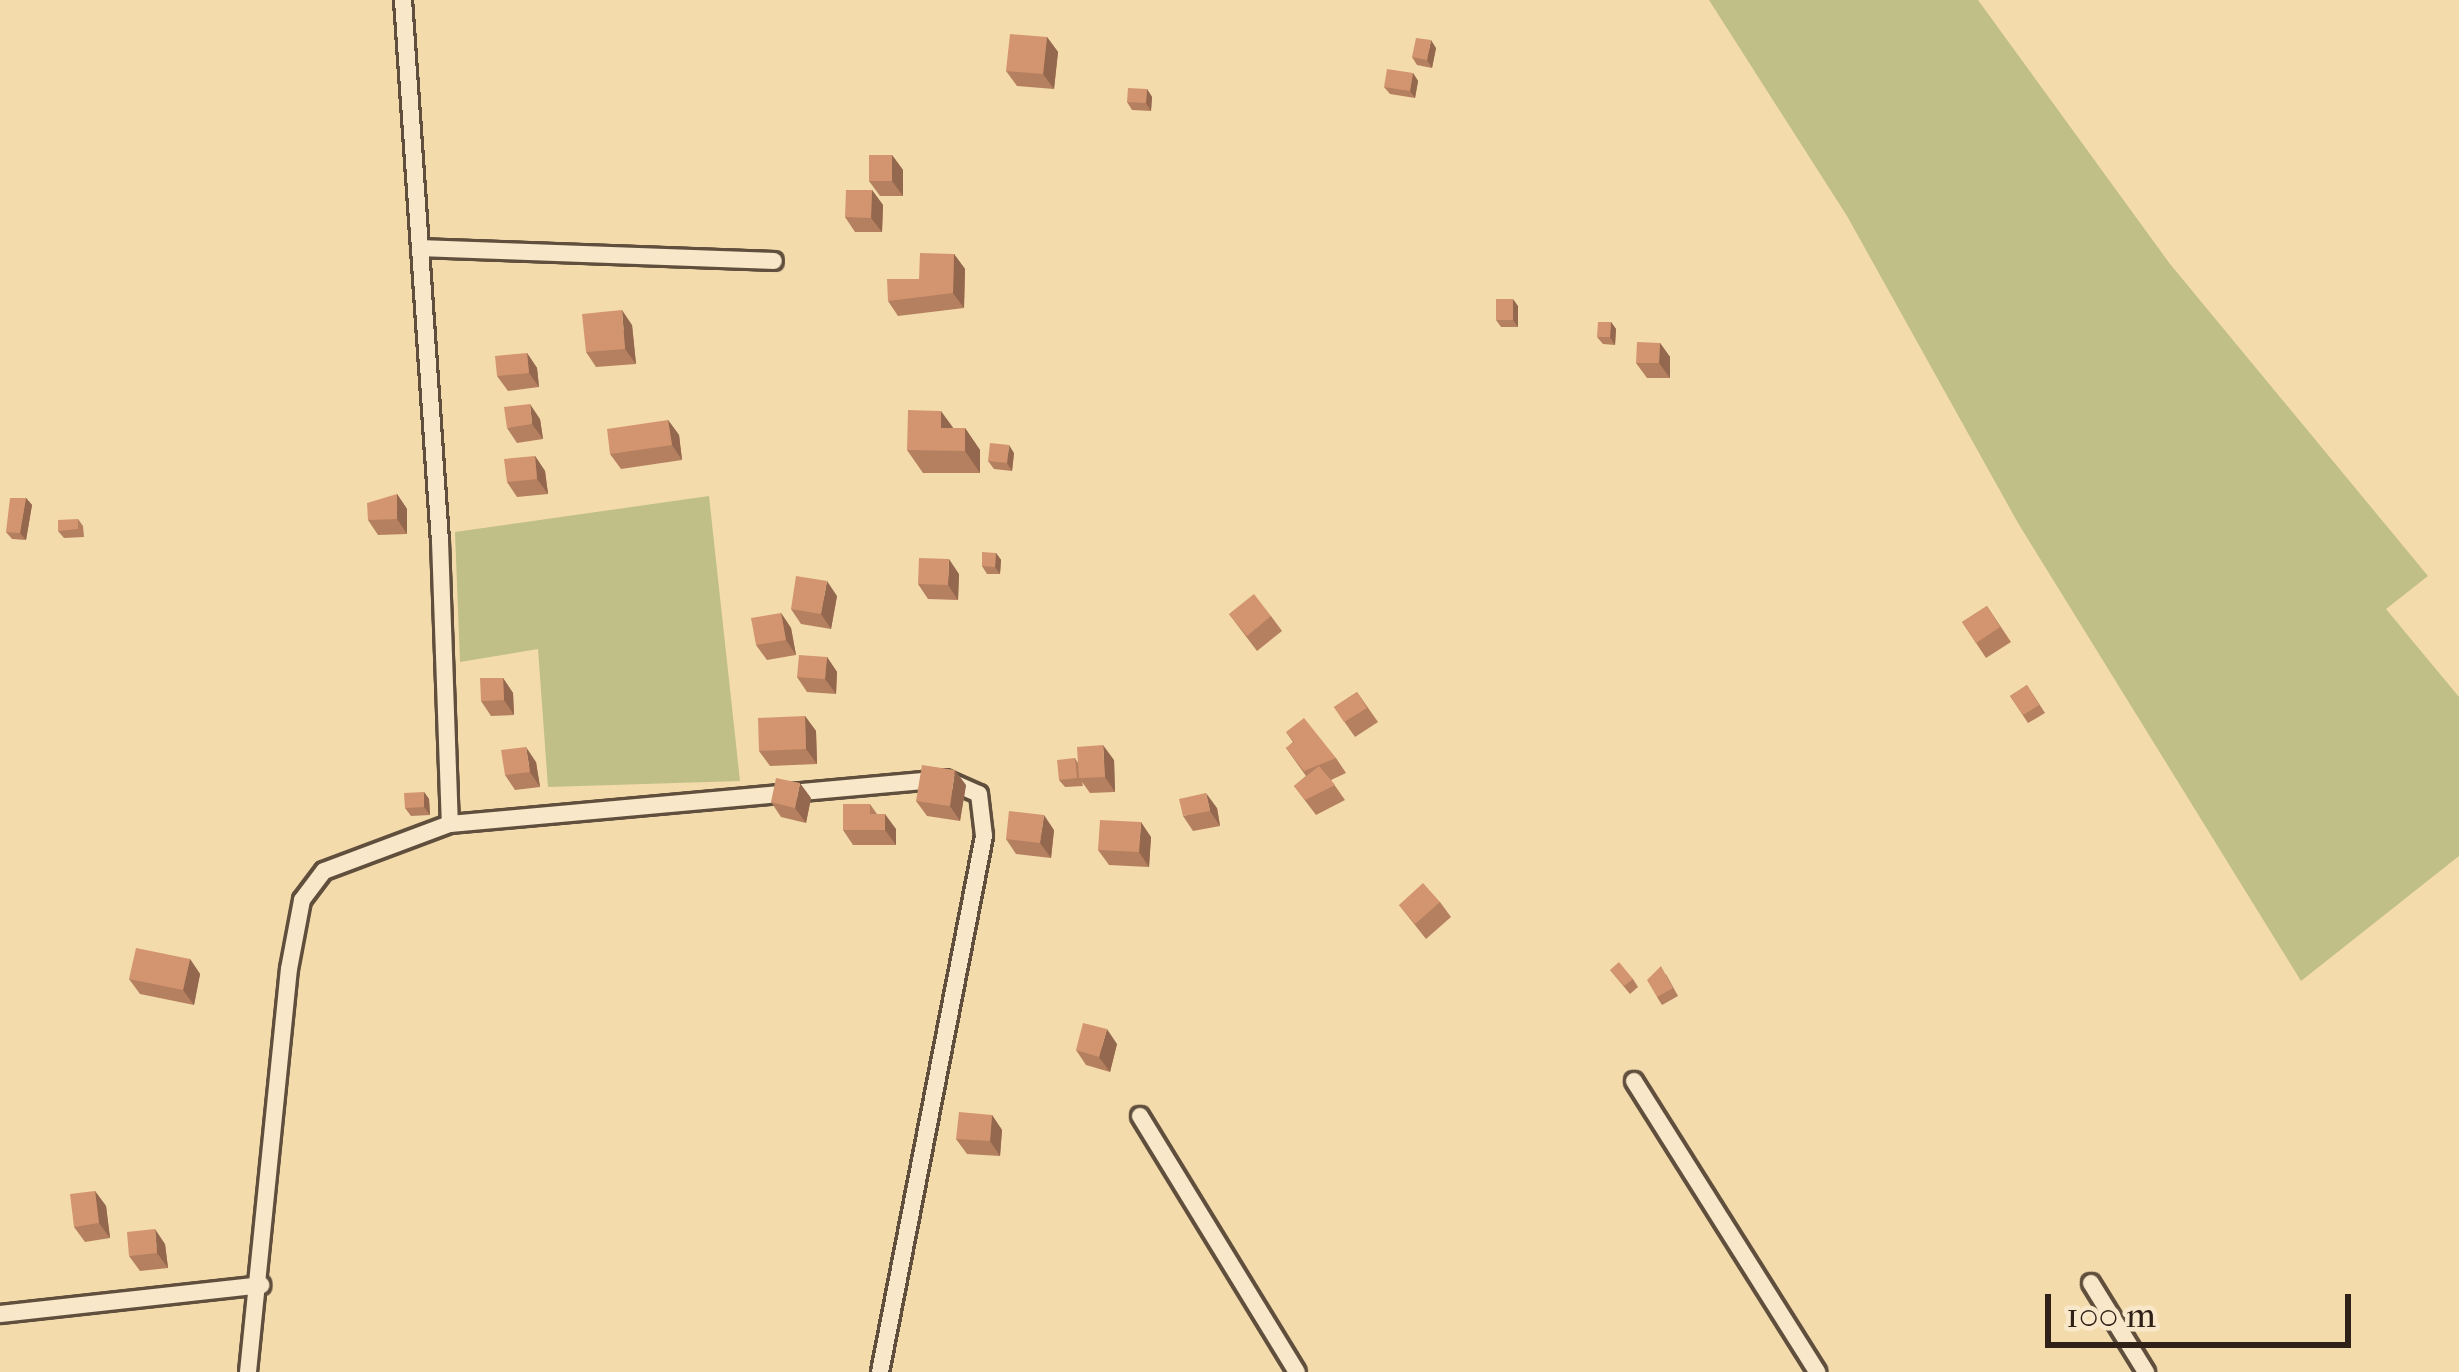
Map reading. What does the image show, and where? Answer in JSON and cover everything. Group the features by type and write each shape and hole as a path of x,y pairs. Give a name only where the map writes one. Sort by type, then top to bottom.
{"street":[{"path":"403,0 449,824"},
{"path":"420,248 774,261"},
{"path":"248,1372 302,901 341,861 449,824 930,779 970,784 979,794 984,836 880,1372"},
{"path":"1634,1081 1817,1372"},
{"path":"1140,1116 1298,1372"},
{"path":"2091,1283 2146,1372"},
{"path":"0,1314 261,1285"}],"green space":[{"path":"1709,0 1978,0 2170,264 2428,576 2386,609 2459,697 2459,856 2301,981 2018,523 1847,216"},
{"path":"709,496 740,781 548,787 538,649 460,662 455,532"}],"building":[{"path":"1010,34 1047,37 1043,74 1006,71"},
{"path":"1416,38 1431,40 1427,60 1412,57"},
{"path":"1387,69 1413,73 1410,91 1384,87"},
{"path":"1128,88 1147,89 1146,103 1127,102"},
{"path":"869,155 892,155 892,181 869,181"},
{"path":"846,190 872,190 871,218 845,217"},
{"path":"920,253 954,254 953,293 888,301 887,279 919,279"},
{"path":"1496,299 1513,299 1513,320 1496,320"},
{"path":"622,310 625,349 586,352 582,314"},
{"path":"1598,322 1611,322 1610,337 1597,337"},
{"path":"1637,342 1660,343 1659,363 1636,363"},
{"path":"527,353 529,373 497,376 495,356"},
{"path":"530,404 532,424 507,428 504,407"},
{"path":"908,410 941,411 941,428 965,428 965,451 907,450"},
{"path":"668,420 672,445 610,454 607,429"},
{"path":"990,443 1009,445 1007,463 988,461"},
{"path":"535,456 537,479 507,482 504,459"},
{"path":"397,494 397,519 368,520 367,503"},
{"path":"10,498 26,498 20,533 6,532"},
{"path":"78,519 78,529 58,531 58,520"},
{"path":"982,552 996,553 995,567 982,566"},
{"path":"919,558 949,559 948,585 918,584"},
{"path":"796,576 827,581 821,614 791,609"},
{"path":"1254,594 1271,616 1247,636 1229,614"},
{"path":"1987,606 2000,627 1976,643 1962,622"},
{"path":"781,613 786,640 756,645 751,618"},
{"path":"799,655 827,657 825,679 797,677"},
{"path":"480,678 503,678 504,700 481,701"},
{"path":"2027,685 2039,705 2023,715 2010,696"},
{"path":"1357,692 1367,708 1344,722 1334,707"},
{"path":"805,716 806,749 759,751 758,718"},
{"path":"1304,718 1336,758 1304,771 1286,748 1294,742 1286,732"},
{"path":"1103,745 1105,777 1079,778 1077,747"},
{"path":"526,747 530,772 505,775 501,750"},
{"path":"1075,758 1077,778 1059,780 1057,760"},
{"path":"922,765 955,770 950,806 916,801"},
{"path":"1319,766 1335,785 1305,800 1294,786"},
{"path":"776,778 800,783 795,808 771,802"},
{"path":"424,792 424,807 405,808 404,793"},
{"path":"1206,793 1210,811 1183,816 1179,799"},
{"path":"843,804 870,804 870,814 885,814 885,830 843,830"},
{"path":"1009,811 1044,815 1040,843 1006,839"},
{"path":"1100,820 1141,822 1139,852 1098,850"},
{"path":"1423,883 1440,902 1415,924 1399,905"},
{"path":"136,948 190,959 183,990 129,979"},
{"path":"1619,962 1633,979 1624,986 1610,970"},
{"path":"1661,966 1673,988 1657,997 1647,980"},
{"path":"1083,1023 1107,1029 1099,1057 1076,1050"},
{"path":"959,1112 992,1115 990,1141 956,1139"},
{"path":"95,1191 99,1223 74,1227 70,1194"},
{"path":"155,1229 157,1253 129,1256 127,1232"}]}
